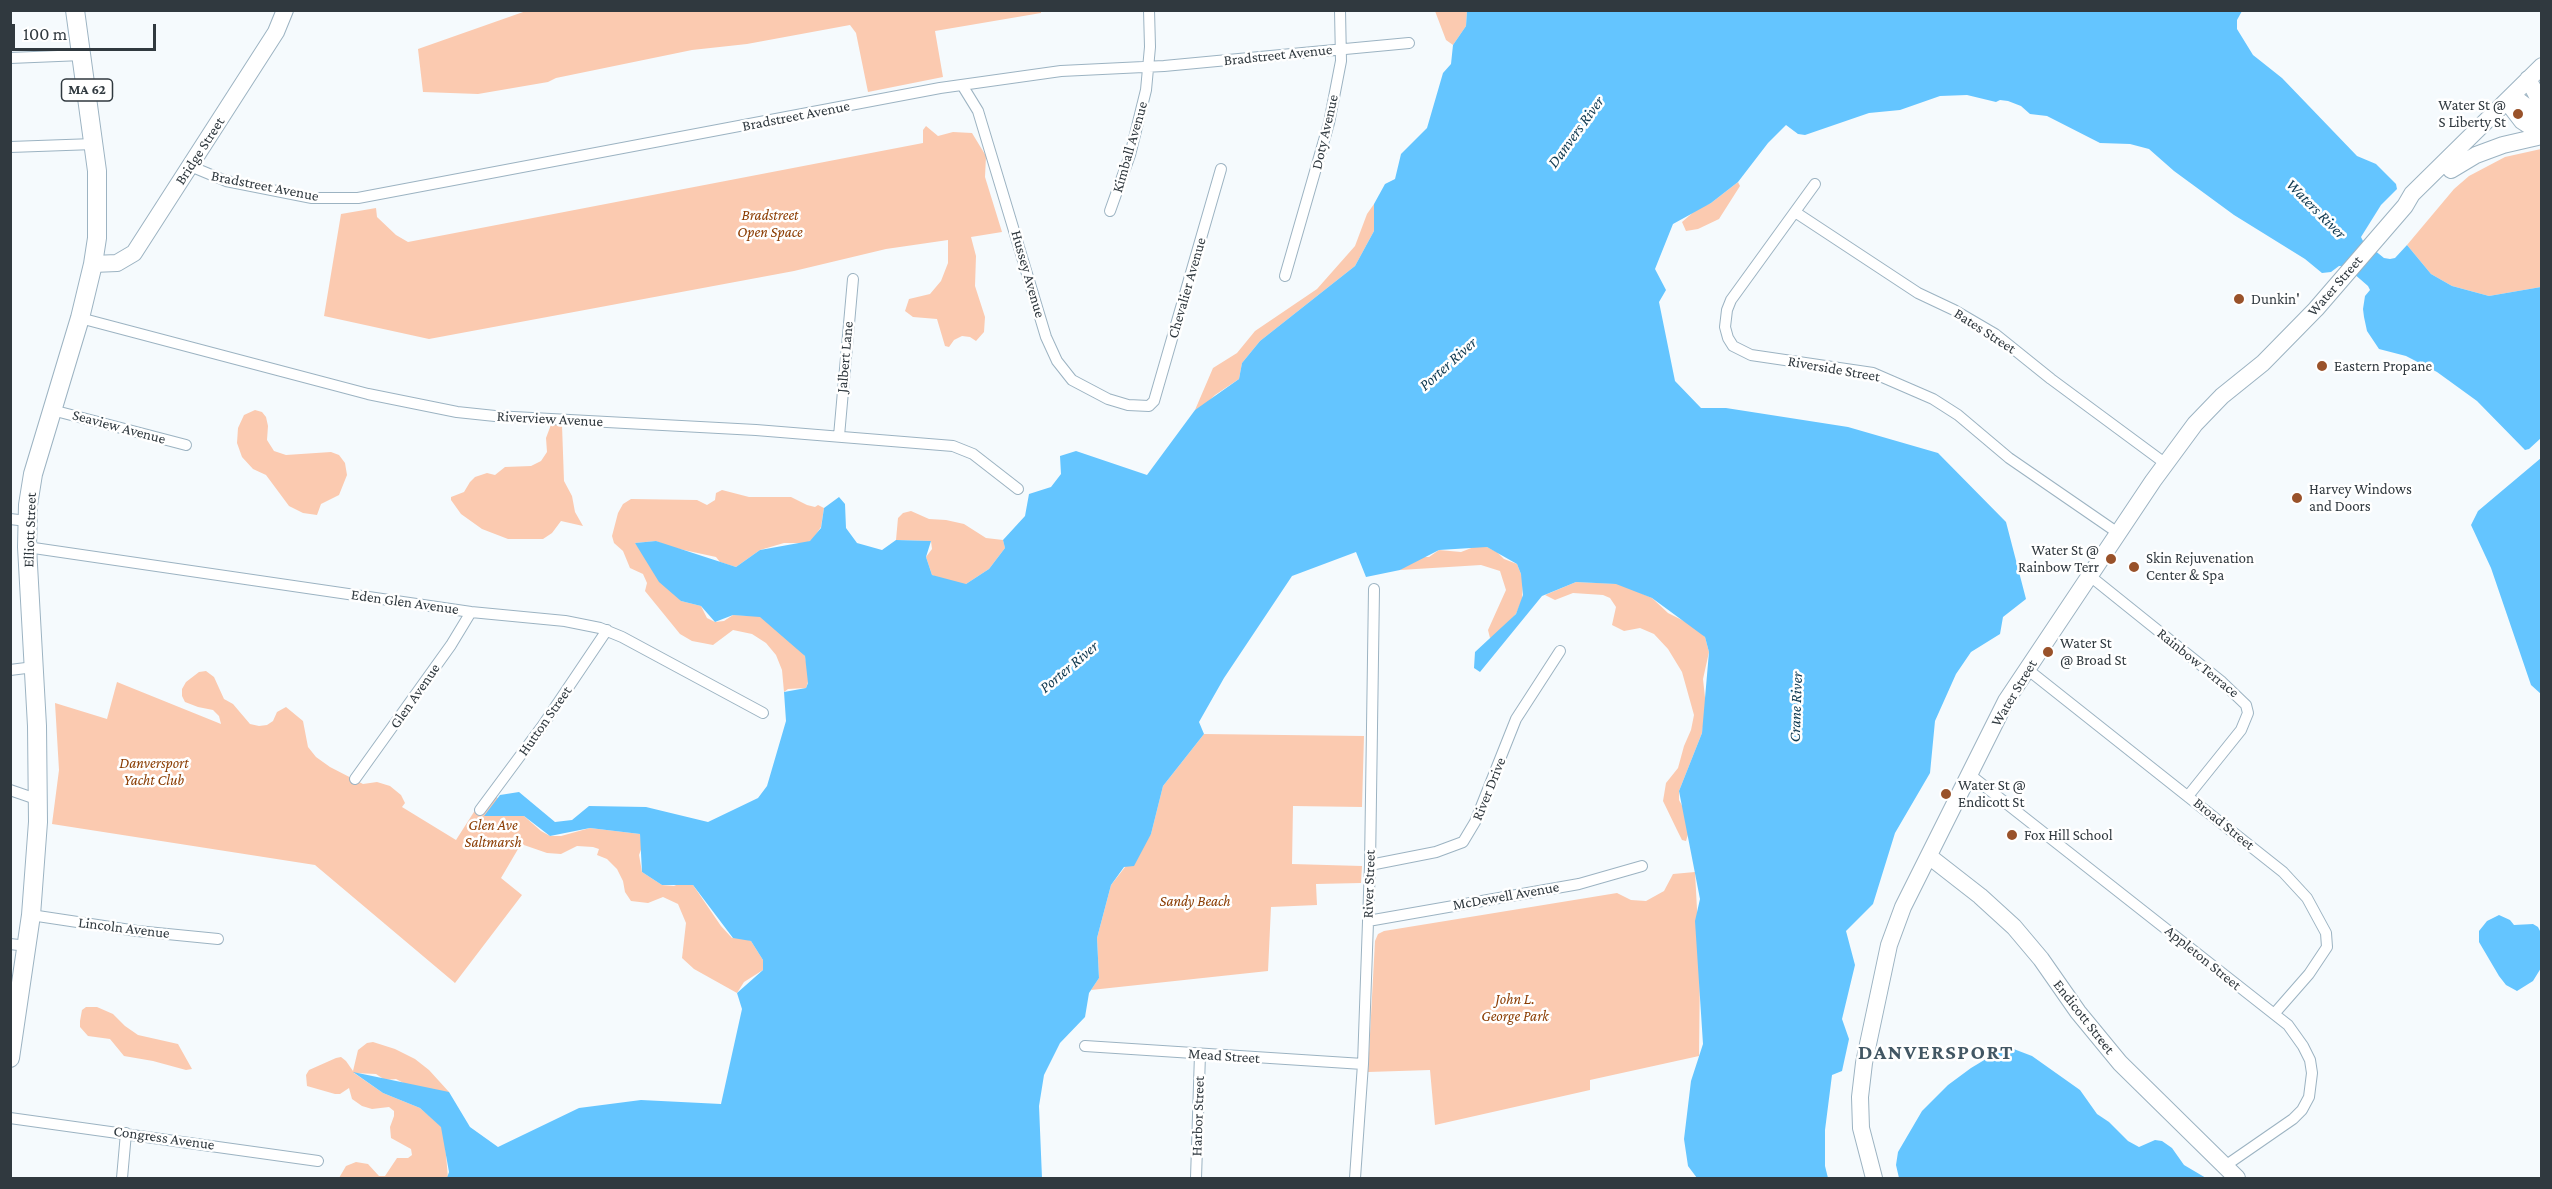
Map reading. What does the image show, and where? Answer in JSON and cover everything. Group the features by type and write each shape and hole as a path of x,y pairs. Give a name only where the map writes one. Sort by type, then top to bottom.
{"main road":[{"name":"Elliott Street","path":"10,1058 19,945 31,915 39,800 27,547 19,520 80,318 93,264 98,200 94,144 75,10"},
{"name":"Bridge Street","path":"93,264 117,263 128,259 134,253 276,32 285,10"},
{"name":"Water Street","path":"2405,206 2451,170 2534,82 2541,66"},
{"path":"2534,82 2541,105"},
{"name":"Water Street","path":"1874,1179 1861,1128 1860,1098 1864,1063 1889,945 1903,907 1930,857 2006,700 2118,533 2195,424 2222,396 2263,363 2335,288 2405,206 2412,194 2513,103"},
{"path":"2513,103 2541,118"},
{"path":"2513,103 2522,121 2541,135"},
{"path":"2451,170 2476,155 2541,135"},
{"name":"Endicott Street","path":"1930,857 1980,896 2014,927 2029,943 2078,1012 2113,1055 2237,1179"}],"street":[{"name":"Kimball Avenue","path":"1110,211 1139,124 1148,67 1149,10"},
{"name":"Doty Avenue","path":"1285,276 1329,123 1342,49 1340,10"},
{"name":"Bradstreet Avenue","path":"190,166 226,181 312,198 358,198 962,85 1061,71 1148,67 1409,43"},
{"path":"10,58 82,55"},
{"name":"Hussey Avenue","path":"962,85 978,111 1047,337 1057,361 1072,380 1089,391 1128,405 1150,405"},
{"path":"10,147 94,144"},
{"name":"Chevalier Avenue","path":"1150,405 1154,401 1221,169"},
{"name":"Riverside Street","path":"1815,184 1731,300 1725,327 1733,346 1751,355 1873,373 1934,399 1958,415 2009,458 2118,533"},
{"name":"Bates Street","path":"1795,212 1918,293 1954,310 1995,334 2051,379 2166,464"},
{"name":"Jalbert Lane","path":"839,436 853,279"},
{"name":"Riverview Avenue","path":"80,318 368,394 456,412 756,430 953,446 973,454 1018,489"},
{"name":"Seaview Avenue","path":"52,410 186,445"},
{"name":"Eden Glen Avenue","path":"27,547 471,612 565,621 608,630 763,713"},
{"name":"Rainbow Terrace","path":"2090,576 2222,682 2246,705 2248,713 2241,730 2188,795"},
{"name":"River Street","path":"1355,1179 1364,1064 1370,865 1374,589"},
{"name":"Glen Avenue","path":"355,779 451,645 471,612"},
{"name":"Hutton Street","path":"480,810 543,725 608,630"},
{"name":"River Drive","path":"1370,865 1436,852 1463,842 1475,822 1516,719 1560,651"},
{"path":"10,670 34,667"},
{"name":"Broad Street","path":"2027,669 2188,795 2297,886 2326,933 2327,947 2309,974 2274,1014"},
{"name":"Appleton Street","path":"1969,774 2288,1025 2303,1046 2310,1060 2312,1073 2309,1097 2293,1119 2225,1166"},
{"path":"10,790 39,800"},
{"name":"McDewell Avenue","path":"1368,921 1579,884 1642,866"},
{"name":"Lincoln Avenue","path":"31,915 137,931 218,939"},
{"name":"Mead Street","path":"1085,1046 1364,1064"},
{"name":"Harbor Street","path":"1196,1179 1200,1054"},
{"name":"Congress Avenue","path":"10,1118 318,1161"},
{"path":"122,1179 126,1133"}],"green space":[{"path":"526,11 1041,11 1041,13 935,31 943,77 868,92 856,33 850,25 747,44 692,50 556,78 548,82 478,94 423,92 418,49"},
{"path":"1435,11 1467,11 1466,26 1453,45 1446,40"},
{"name":"Bradstreet Open Space","path":"926,126 938,136 953,132 972,133 986,156 985,177 1002,232 971,237 976,256 975,286 985,317 984,332 976,341 962,336 954,340 949,347 945,346 937,319 913,317 905,311 909,299 930,294 941,281 948,263 948,240 886,249 794,271 429,339 324,316 341,214 376,208 377,217 396,235 408,242 923,143 923,130"},
{"path":"2541,149 2541,287 2489,296 2452,286 2431,274 2407,245 2454,189 2469,176 2505,157"},
{"path":"1738,182 1740,186 1719,219 1698,229 1686,231 1682,222 1697,209 1711,203"},
{"path":"1374,204 1377,209 1374,231 1355,266 1260,341 1242,363 1239,379 1215,395 1203,407 1195,410 1213,368 1237,353 1255,331 1317,289 1355,246 1367,214"},
{"path":"255,410 262,412 266,417 267,440 274,451 286,455 331,452 339,455 345,463 347,475 339,495 321,504 317,515 303,513 289,506 266,475 253,469 242,457 237,443 238,428 244,415"},
{"path":"552,422 562,425 564,481 572,496 575,512 583,526 561,521 552,533 543,539 508,539 482,529 461,514 451,497 464,492 475,477 487,473 495,475 505,467 531,466 541,461 547,452 546,438"},
{"path":"722,490 749,497 791,497 807,505 815,507 818,505 824,508 821,527 812,540 806,543 784,543 760,550 736,567 720,562 716,557 670,547 656,541 635,543 681,601 701,606 707,618 715,622 724,621 733,615 760,616 799,648 805,656 809,679 806,688 788,689 784,692 782,670 776,655 766,643 752,634 733,630 713,645 692,641 680,634 645,591 647,583 643,574 630,568 623,551 614,543 612,536 618,513 623,504 631,499 697,500 707,505 715,500 716,493"},
{"path":"911,511 929,519 964,524 986,538 1003,540 1005,548 989,569 966,584 957,586 932,575 926,557 932,549 931,541 896,540 898,518 903,513"},
{"path":"1474,547 1487,547 1504,559 1517,564 1523,579 1522,600 1516,614 1494,637 1490,638 1488,630 1506,590 1500,571 1481,565 1400,570 1418,557 1429,557 1439,550 1461,552"},
{"path":"1576,582 1620,584 1652,598 1668,613 1696,627 1705,637 1709,652 1703,679 1706,707 1702,733 1679,791 1679,800 1687,815 1689,831 1686,841 1682,840 1663,801 1666,783 1678,768 1694,715 1682,672 1668,649 1654,634 1640,628 1624,631 1612,625 1616,607 1610,598 1603,595 1573,593 1555,600 1545,595"},
{"name":"Danversport Yacht Club","path":"206,671 214,677 224,699 233,704 250,724 267,725 273,721 277,712 286,707 303,721 308,747 316,757 363,784 377,782 390,786 401,795 405,803 402,807 456,840 488,790 518,815 524,816 550,836 561,836 590,828 640,834 642,847 639,855 642,872 662,885 674,886 683,882 693,885 732,938 740,937 751,941 763,960 763,970 744,982 737,993 694,969 682,958 686,923 678,904 663,897 648,903 631,901 625,892 617,869 607,859 597,855 599,849 593,847 577,846 561,854 547,853 521,844 501,878 522,895 455,983 315,865 52,824 59,770 55,703 107,719 117,682 221,724 219,716 213,710 185,702 182,696 182,689 186,682 199,672"},
{"name":"Sandy Beach","path":"1204,734 1364,736 1362,807 1293,806 1292,864 1362,866 1361,883 1316,884 1317,905 1271,907 1268,971 1091,990 1099,978 1097,938 1111,885 1151,834 1163,786"},
{"name":"John L. George Park","path":"1695,872 1700,965 1699,1056 1590,1080 1590,1090 1435,1125 1430,1070 1368,1072 1375,941 1378,934 1384,931 1617,893 1631,900 1646,901 1664,891 1673,874"},
{"path":"86,1007 97,1007 113,1014 138,1035 178,1044 192,1069 186,1070 124,1056 110,1039 88,1036 80,1027 82,1010"},
{"path":"373,1042 415,1059 429,1070 449,1092 434,1093 411,1087 396,1079 385,1080 376,1074 354,1073 383,1093 420,1108 442,1127 448,1178 339,1178 346,1166 356,1162 368,1164 379,1176 385,1176 397,1158 408,1158 412,1155 411,1149 391,1138 390,1127 394,1111 389,1107 372,1109 362,1106 352,1099 349,1088 340,1094 335,1094 307,1086 306,1075 309,1070 336,1058 341,1057 353,1071 358,1050 367,1043"}],"water":[{"path":"1467,11 2242,11 2237,20 2237,29 2253,55 2282,78 2357,156 2376,164 2396,184 2397,189 2381,205 2361,237 2363,241 2384,258 2390,259 2395,258 2407,245 2431,274 2452,286 2489,296 2541,287 2541,438 2525,450 2477,401 2437,372 2406,356 2379,349 2367,331 2364,317 2365,296 2370,290 2345,266 2322,273 2305,259 2234,215 2174,171 2149,149 2130,144 2100,143 2047,116 2030,114 2021,106 2008,101 1996,102 1967,95 1940,96 1900,110 1869,113 1805,135 1798,134 1786,125 1768,143 1738,182 1711,203 1673,224 1655,269 1666,290 1659,302 1675,381 1701,408 1726,408 1848,427 1938,453 2006,522 2026,599 2003,617 2000,634 1971,652 1956,674 1935,721 1930,773 1895,833 1873,904 1846,931 1855,965 1842,1019 1849,1039 1842,1071 1832,1075 1825,1130 1825,1166 1828,1178 1697,1178 1688,1166 1684,1139 1691,1081 1703,1044 1695,921 1700,899 1679,791 1702,733 1709,652 1705,637 1652,598 1616,584 1576,582 1542,596 1480,672 1474,668 1475,652 1516,614 1523,595 1521,574 1517,564 1487,547 1439,550 1400,570 1366,577 1356,552 1292,576 1224,678 1199,722 1204,734 1163,786 1151,834 1134,866 1124,867 1111,885 1097,938 1099,978 1089,993 1085,1017 1060,1043 1044,1075 1039,1106 1042,1178 447,1178 449,1172 441,1127 420,1108 383,1093 353,1072 449,1092 470,1127 498,1147 579,1108 641,1100 721,1104 742,1009 737,993 763,970 763,960 751,941 733,938 693,885 662,885 642,872 640,834 590,828 550,836 524,816 484,816 500,795 519,792 555,822 572,820 589,806 646,807 708,822 758,798 767,786 786,721 784,692 806,688 808,683 805,656 760,617 733,615 715,622 701,606 681,601 659,582 635,543 656,541 736,567 760,550 810,541 821,528 824,508 839,497 845,504 846,528 857,543 882,550 896,540 931,541 926,557 932,575 966,584 989,569 1005,548 1003,540 1025,516 1029,494 1051,487 1061,474 1060,456 1076,451 1147,475 1195,410 1239,379 1242,363 1260,341 1355,266 1374,231 1374,204 1385,184 1395,179 1401,154 1427,128 1443,73 1451,64 1453,45 1466,26"},
{"path":"2541,458 2541,694 2531,685 2491,568 2471,525 2478,511"},
{"path":"2499,915 2510,920 2514,925 2533,924 2541,933 2541,968 2533,981 2517,991 2506,985 2499,976 2479,942 2479,931 2487,921"},
{"path":"2011,1048 2032,1056 2080,1090 2097,1114 2109,1122 2128,1141 2139,1147 2155,1140 2162,1141 2172,1148 2184,1165 2206,1178 1899,1178 1896,1165 1898,1152 1922,1111 1948,1085 1971,1068"}],"place":[{"name":"Water St @ S Liberty St","path":"2518,114"},
{"name":"Dunkin'","path":"2239,299"},
{"name":"Eastern Propane","path":"2322,366"},
{"name":"Harvey Windows and Doors","path":"2297,498"},
{"name":"Water St @ Rainbow Terr","path":"2111,559"},
{"name":"Skin Rejuvenation Center & Spa","path":"2134,567"},
{"name":"Water St @ Broad St","path":"2048,652"},
{"name":"Water St @ Endicott St","path":"1946,794"},
{"name":"Fox Hill School","path":"2012,835"}],"district":[{"name":"DANVERSPORT","path":"1936,1053"}],"water label":[{"name":"Danvers River","path":"1576,132"},
{"name":"Waters River","path":"2316,209"},
{"name":"Porter River","path":"1448,364"},
{"name":"Porter River","path":"1069,667"},
{"name":"Crane River","path":"1796,707"}],"park label":[{"name":"Glen Ave Saltmarsh","path":"493,834"}]}
